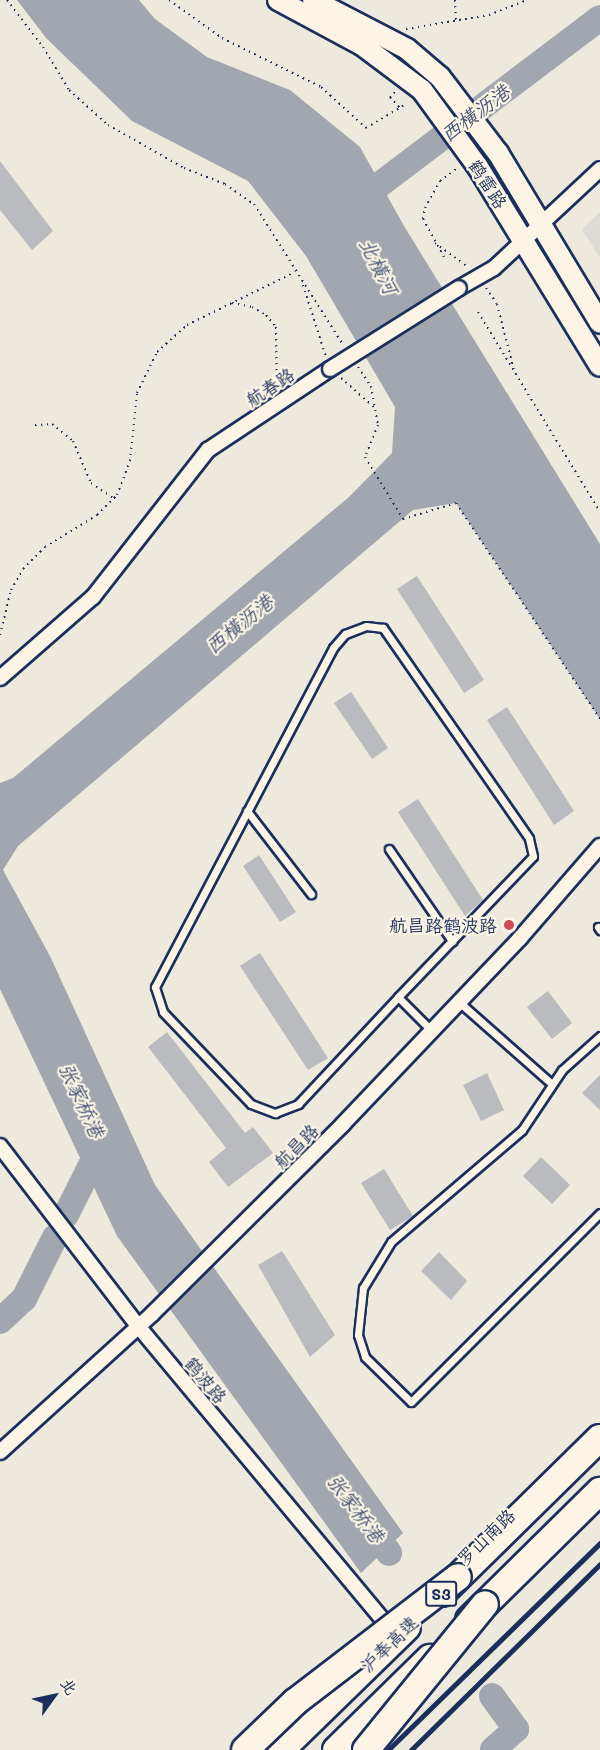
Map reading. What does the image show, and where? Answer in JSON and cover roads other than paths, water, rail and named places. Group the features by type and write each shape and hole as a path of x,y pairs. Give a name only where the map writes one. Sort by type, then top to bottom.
{"highway":[{"name":"沪奉高速","path":"281,1750 600,1438"},
{"name":"S3","path":"336,1750 600,1491"},
{"path":"245,1750 295,1702 458,1577"},
{"path":"366,1750 485,1604"}],"street":[{"name":"鹤雷路","path":"278,0 362,45 422,90 478,167 600,366"},
{"name":"鹤雷路","path":"314,0 406,49 440,77 498,153 600,323"},
{"name":"航春路","path":"0,678 93,597 208,450 330,369 479,276 542,226 600,169"},
{"name":"航昌路","path":"0,1452 138,1326 432,1031 600,846"},
{"name":"鹤波路","path":"0,1146 138,1326 392,1631"},
{"name":"罗山南路","path":"269,1750 600,1425"},
{"path":"348,1750 600,1498"}],"lane":[{"path":"366,626 383,628 529,838 533,856 298,1104 275,1113 251,1104 163,1012 155,987 247,811 333,648 345,634 366,626"},
{"path":"247,811 312,894"},
{"path":"389,849 452,941"},
{"path":"398,997 432,1031"},
{"path":"459,1002 552,1084"},
{"path":"600,1036 552,1084 522,1130 391,1242 363,1288 358,1335 365,1357 411,1402 600,1213"}],"water":[{"name":"北横河","path":"17,0 139,0 155,19 207,57 290,90 360,147 404,226 600,544 600,719 456,503 413,510 18,846 3,870 50,956 155,1185 403,1533 361,1573 117,1236 0,989 0,783 13,778 349,497 392,453 395,407 306,256 248,181 132,121 46,38"}],"waterway":[{"name":"西横沥港","path":"354,204 600,18"},
{"path":"66,1215 102,1143"},
{"path":"0,1321 24,1299 55,1237"},
{"name":"张家桥港","path":"365,1521 389,1553"},
{"name":"张家桥港","path":"492,1696 516,1729 493,1750"}],"railway":[{"path":"388,1750 600,1543"},
{"path":"411,1750 600,1564"}],"place":[{"name":"航昌路鹤波路","path":"509,925"}]}
